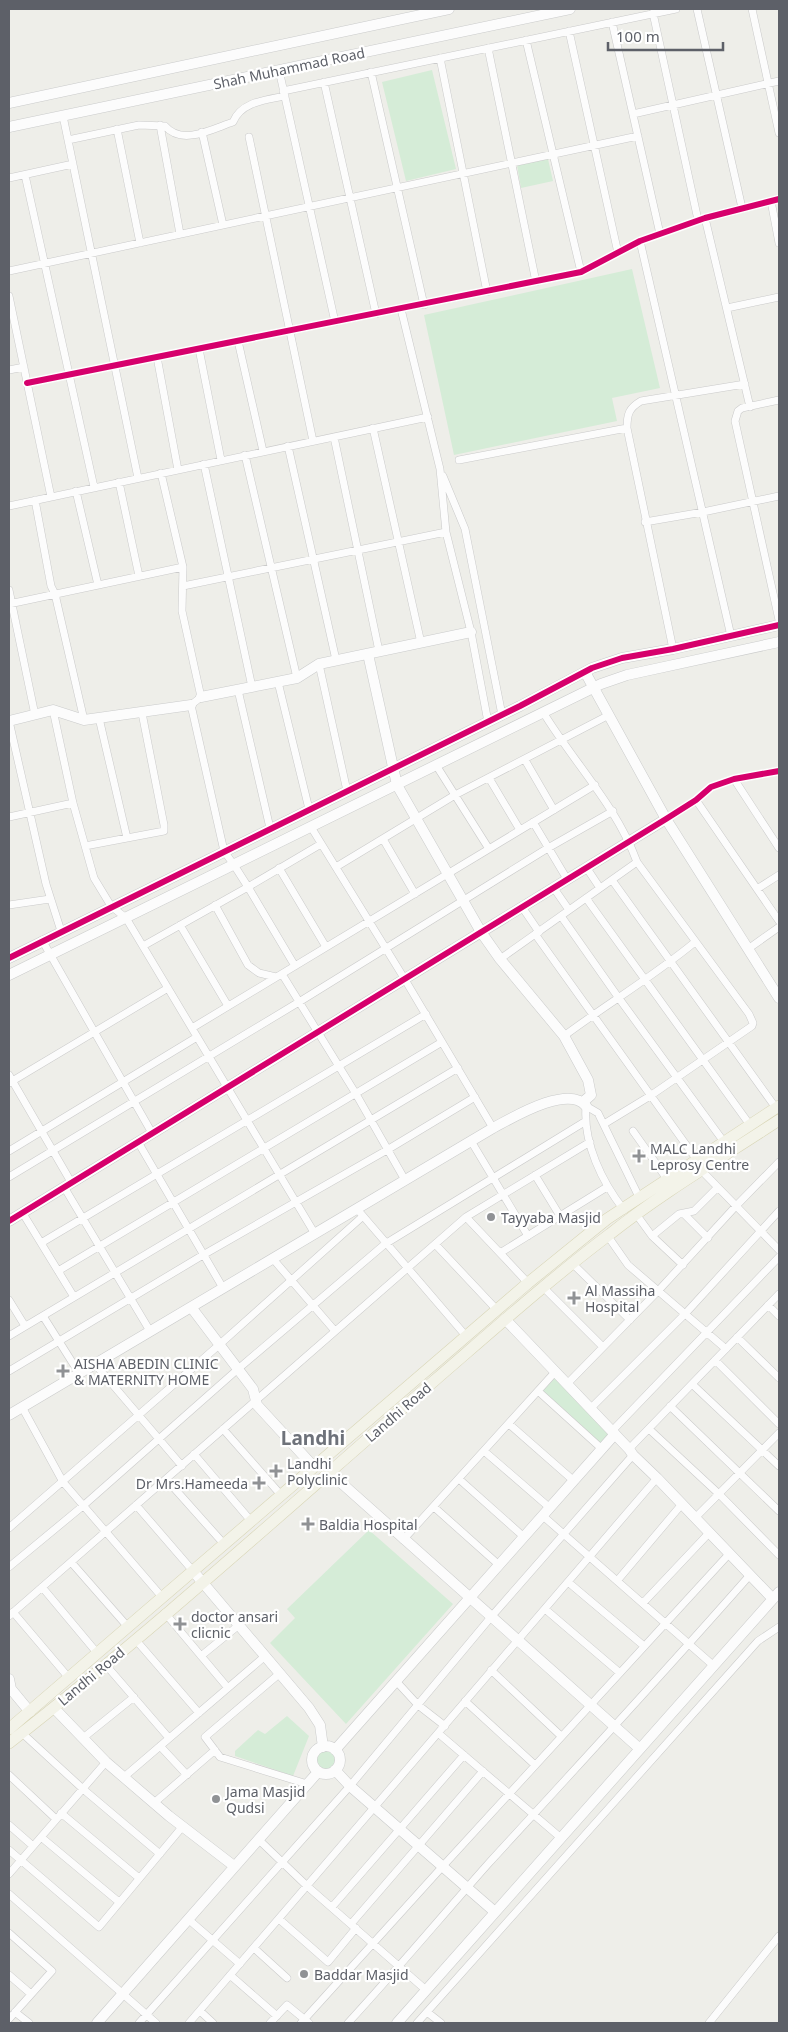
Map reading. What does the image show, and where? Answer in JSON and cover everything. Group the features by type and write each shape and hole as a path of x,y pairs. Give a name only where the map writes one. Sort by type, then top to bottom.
{"main road":[{"name":"Landhi Road","path":"9,1743 54,1708 203,1582 506,1319 608,1235 699,1166 724,1142 778,1107"},
{"name":"Landhi Road","path":"9,1728 98,1654 313,1466 496,1310 622,1208 667,1179 699,1166 779,1120"}],"street":[{"name":"Shah Muhammad Road","path":"9,102 449,9"},
{"name":"Shah Muhammad Road","path":"9,127 570,9"},
{"path":"68,140 139,125 165,126 171,132 180,136 202,132 233,122 237,112 250,104 324,82 676,9"},
{"path":"697,9 742,208"},
{"path":"752,9 779,133"},
{"path":"653,14 673,105 727,308 750,407"},
{"path":"612,22 660,234"},
{"path":"569,31 618,253"},
{"path":"526,40 581,272"},
{"path":"488,48 536,282"},
{"path":"440,58 487,292"},
{"path":"279,70 335,322"},
{"path":"371,72 424,304"},
{"path":"633,114 779,81"},
{"path":"324,82 376,314"},
{"path":"63,116 138,478"},
{"path":"160,125 180,234"},
{"path":"117,129 140,243"},
{"path":"202,132 223,225"},
{"path":"9,271 638,136"},
{"path":"249,137 313,441"},
{"path":"9,178 73,164"},
{"path":"25,175 94,488"},
{"path":"27,384 581,272 640,241 702,219 779,199"},
{"path":"770,201 779,243"},
{"path":"640,241 731,636"},
{"path":"9,296 51,497"},
{"path":"727,308 779,298"},
{"path":"401,309 440,469 446,532 471,632 488,722"},
{"path":"238,341 263,452"},
{"path":"199,349 221,460"},
{"path":"157,357 178,470"},
{"path":"9,370 24,367"},
{"path":"673,649 645,522 627,428 627,414 632,406 641,401 745,384"},
{"path":"779,400 738,411 735,421 779,620"},
{"path":"9,506 428,417"},
{"path":"373,428 421,642"},
{"path":"459,460 627,428"},
{"path":"334,436 379,651"},
{"path":"288,446 336,660"},
{"path":"245,455 297,678"},
{"path":"204,464 252,687"},
{"path":"440,469 465,530 502,715"},
{"path":"162,473 184,567 182,611 201,697"},
{"path":"119,482 139,576"},
{"path":"76,491 98,585"},
{"path":"645,522 779,496"},
{"path":"35,500 52,586 84,720"},
{"path":"183,586 446,532"},
{"path":"10,604 184,567"},
{"path":"9,590 10,604 35,715"},
{"path":"9,958 111,906 488,722 585,672 622,658 673,649 779,625"},
{"path":"61,931 50,899 9,721 53,710 84,720 191,705 201,697 297,678 319,664 471,632"},
{"path":"9,975 594,687 627,675 779,642"},
{"path":"368,654 397,785 480,932 564,1036 588,1080 591,1094 584,1104 586,1121 590,1142 607,1187 622,1208 633,1216 683,1265"},
{"path":"319,664 347,791"},
{"path":"585,672 666,819 779,998"},
{"path":"278,682 309,809"},
{"path":"238,690 270,828"},
{"path":"191,705 224,852 248,887 295,966"},
{"path":"53,710 73,803 94,878 111,906 126,918 315,1234"},
{"path":"543,712 561,741 613,811 629,841 637,862 748,1014 753,1024 650,1096 604,1124"},
{"path":"85,846 164,831 142,713"},
{"path":"336,867 455,795 609,715"},
{"path":"100,718 127,838"},
{"path":"525,760 554,810"},
{"path":"436,765 488,849"},
{"path":"9,1220 666,819 696,800 712,787 734,779 779,771"},
{"path":"488,778 520,830"},
{"path":"734,779 779,848"},
{"path":"192,1028 595,785"},
{"path":"696,800 779,921"},
{"path":"9,817 73,803"},
{"path":"9,1177 385,950 462,900 613,811"},
{"path":"533,822 567,879"},
{"path":"311,827 426,1014 493,1128"},
{"path":"383,839 415,894"},
{"path":"143,946 321,844"},
{"path":"500,959 637,862"},
{"path":"586,867 600,888"},
{"path":"279,868 326,947"},
{"path":"758,889 779,875"},
{"path":"612,880 728,1042 778,1107"},
{"path":"553,887 569,910"},
{"path":"586,898 750,1125"},
{"path":"9,905 50,899"},
{"path":"215,905 248,965 259,973 279,975 299,1002 356,1094 405,1180"},
{"path":"522,907 537,933 592,1015 699,1166 735,1207 779,1250"},
{"path":"561,916 724,1142"},
{"path":"180,925 228,1006"},
{"path":"748,949 779,927"},
{"path":"42,940 152,1133"},
{"path":"564,1036 645,978 672,962 695,942"},
{"path":"150,1331 99,1247 83,1217 53,1150 10,1080 168,988"},
{"path":"41,1243 426,1014"},
{"path":"9,1151 197,1037"},
{"path":"58,1271 442,1042"},
{"path":"9,1336 458,1068"},
{"path":"9,1372 203,1255 475,1098"},
{"path":"9,1528 220,1345 291,1281 360,1213 405,1180 493,1128 542,1103 555,1100 584,1104 598,1113 633,1187 640,1197"},
{"path":"9,1567 84,1505 238,1369 385,1244 586,1121"},
{"path":"633,1132 667,1179"},
{"path":"471,1141 528,1236"},
{"path":"138,1142 223,1288"},
{"path":"70,1678 11,1614 466,1217 590,1142"},
{"path":"567,1384 683,1265 735,1207 779,1162"},
{"path":"535,1175 560,1216"},
{"path":"500,1253 607,1187"},
{"path":"652,1236 675,1216 694,1211 717,1188"},
{"path":"590,1408 685,1314 779,1211"},
{"path":"22,1212 74,1297"},
{"path":"360,1213 466,1336"},
{"path":"9,1415 273,1258 315,1234 360,1213"},
{"path":"684,1214 708,1238"},
{"path":"466,1217 528,1283"},
{"path":"608,1235 628,1265 726,1349"},
{"path":"435,1244 496,1310"},
{"path":"335,1750 574,1481 614,1433 779,1257"},
{"path":"273,1258 335,1331"},
{"path":"573,1264 630,1320"},
{"path":"544,1288 603,1347"},
{"path":"139,2023 350,1786 491,1617 564,1535 648,1429 779,1294"},
{"path":"9,1300 25,1326"},
{"path":"768,1305 779,1316"},
{"path":"191,1307 253,1389 257,1405 313,1466"},
{"path":"43,1316 79,1373"},
{"path":"397,2023 776,1596 750,1575 729,1554 506,1319"},
{"path":"737,1337 779,1378"},
{"path":"715,1360 779,1424"},
{"path":"95,1364 182,1466"},
{"path":"404,1540 556,1372"},
{"path":"692,1384 779,1466"},
{"path":"538,1391 602,1449"},
{"path":"670,1406 779,1511"},
{"path":"22,1407 63,1482 162,1597"},
{"path":"509,1424 574,1481"},
{"path":"223,1429 281,1495"},
{"path":"648,1429 719,1494 779,1555"},
{"path":"696,1518 779,1433"},
{"path":"484,1451 546,1512 564,1535 714,1666"},
{"path":"194,1454 251,1520"},
{"path":"329,1472 640,1749"},
{"path":"189,2023 657,1478"},
{"path":"166,1479 224,1544"},
{"path":"459,1479 524,1537"},
{"path":"617,1581 682,1504"},
{"path":"136,1505 309,1708 320,1725 323,1747"},
{"path":"434,1507 499,1565"},
{"path":"643,1603 709,1532"},
{"path":"270,2023 287,2005 305,2022 443,1866 729,1554"},
{"path":"71,1562 128,1627"},
{"path":"348,2023 534,1814 616,1727 750,1575"},
{"path":"568,1582 644,1646"},
{"path":"42,1587 98,1654"},
{"path":"545,1609 620,1673"},
{"path":"165,1614 228,1688"},
{"path":"201,1656 238,1625"},
{"path":"417,2023 758,1641 779,1627"},
{"path":"135,1639 199,1712"},
{"path":"124,1777 264,1657"},
{"path":"106,1664 169,1738"},
{"path":"491,1670 562,1736"},
{"path":"279,1674 205,1737 220,1757 307,1784"},
{"path":"9,1679 12,1690 30,1712"},
{"path":"396,1682 418,1705 445,1726"},
{"path":"83,1738 134,1697"},
{"path":"465,1701 535,1765"},
{"path":"54,1708 106,1762 182,1826 234,1866"},
{"path":"22,1733 83,1789 160,1854"},
{"path":"438,1733 561,1838"},
{"path":"160,1746 187,1775"},
{"path":"323,1747 335,1750 339,1759 335,1770 327,1774 318,1772 313,1765 313,1756 318,1749 323,1747"},
{"path":"154,1803 215,1750"},
{"path":"332,1907 464,1755"},
{"path":"9,1874 106,1762"},
{"path":"335,1770 350,1786 376,1806 495,1912"},
{"path":"279,1919 328,1962 353,1926 419,1844 483,1771"},
{"path":"97,2023 318,1772"},
{"path":"9,1775 139,1878"},
{"path":"9,1825 33,1846"},
{"path":"9,1850 98,1927 182,1826"},
{"path":"40,1837 119,1902"},
{"path":"258,1839 307,1886 426,1990"},
{"path":"9,1894 156,2023"},
{"path":"188,1919 214,1939 240,1964"},
{"path":"9,1933 52,1971 9,2018"},
{"path":"709,2023 779,1936"},
{"path":"254,1948 287,1978"},
{"path":"9,1975 31,1994"},
{"path":"230,1976 277,2016"},
{"path":"200,2011 213,2023"},
{"path":"15,2012 29,2023"},
{"path":"427,2012 441,2023"}],"green space":[{"path":"432,70 456,169 406,181 382,82"},
{"path":"548,159 553,181 521,188 517,165"},
{"path":"632,269 660,388 612,398 617,421 454,455 424,315"},
{"path":"555,1372 615,1434 602,1449 538,1391"},
{"path":"369,1530 453,1604 346,1724 270,1643 295,1618 287,1609"},
{"path":"287,1716 309,1736 293,1776 235,1756 235,1751 258,1730 265,1734"},
{"path":"326,1751 333,1754 336,1761 333,1768 326,1771 319,1768 316,1761 319,1754"}],"cycle path":[{"path":"27,383 581,272 640,241 705,218 779,199"},
{"path":"9,958 520,706 592,668 622,658 673,649 779,625"},
{"path":"9,1221 666,819 696,800 711,787 734,779 779,771"}],"place":[{"name":"MALC Landhi Leprosy Centre","path":"639,1156"},
{"name":"Tayyaba Masjid","path":"491,1217"},
{"name":"Al Massiha Hospital","path":"574,1298"},
{"name":"AISHA ABEDIN CLINIC & MATERNITY HOME","path":"63,1371"},
{"name":"Landhi Polyclinic","path":"276,1471"},
{"name":"Dr Mrs.Hameeda","path":"259,1483"},
{"name":"Baldia Hospital","path":"308,1524"},
{"name":"doctor ansari clicnic","path":"180,1624"},
{"name":"Jama Masjid Qudsi","path":"216,1799"},
{"name":"Baddar Masjid","path":"304,1974"}],"district":[{"name":"Landhi","path":"313,1438"}]}
